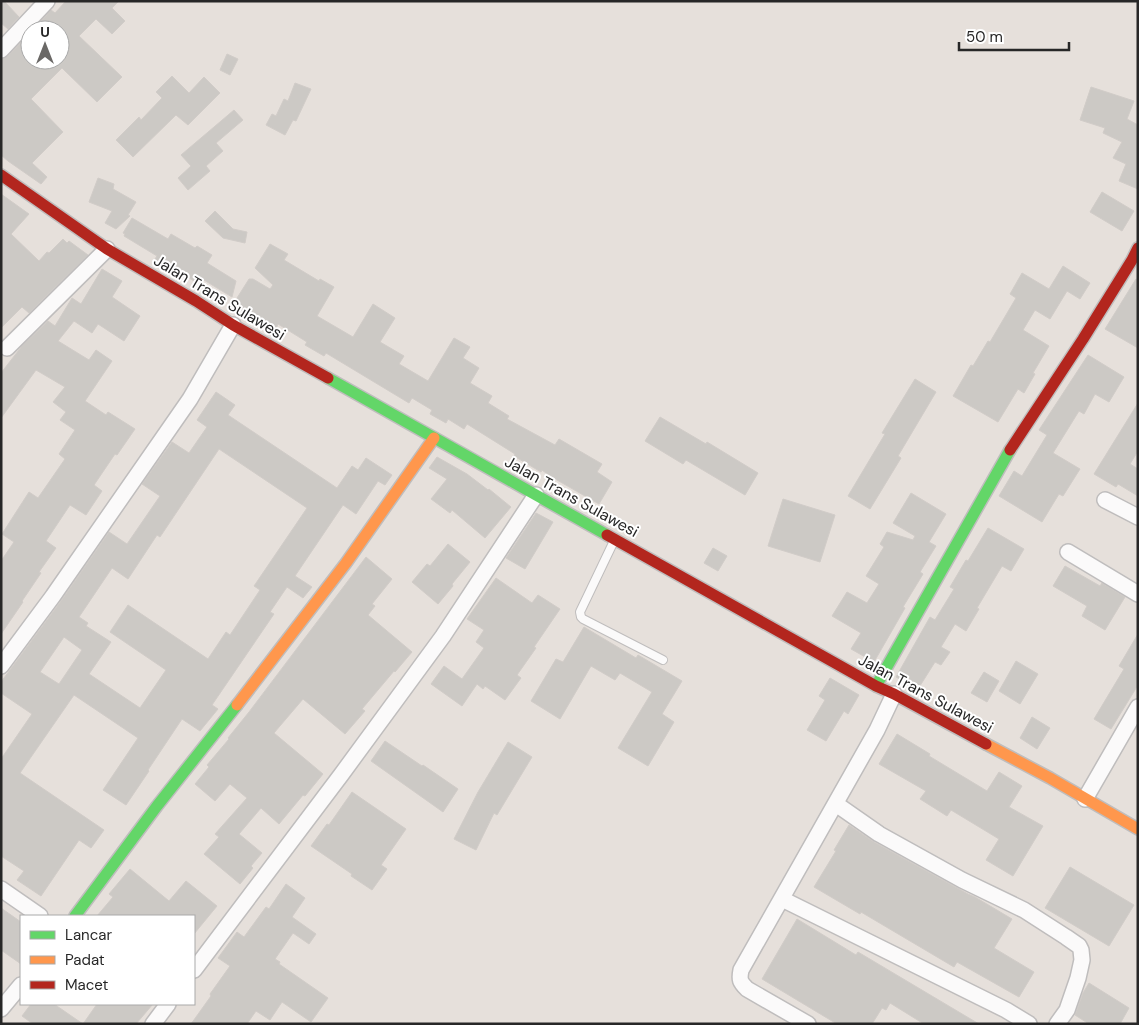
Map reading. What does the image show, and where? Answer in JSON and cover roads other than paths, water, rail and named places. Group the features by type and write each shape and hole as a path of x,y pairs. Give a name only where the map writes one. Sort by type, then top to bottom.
{"main road":[{"name":"Jalan Trans Sulawesi","path":"1,175 107,249 233,325 876,686 1050,778 1138,829"},
{"path":"876,686 1012,447 1083,339 1138,248"},
{"path":"77,915 157,806 255,683 346,563 434,438"}],"street":[{"path":"1,50 48,1"},
{"path":"8,348 107,249"},
{"path":"1,666 54,596 190,399 233,325"},
{"path":"195,969 443,636 536,495"},
{"path":"1105,500 1138,517"},
{"path":"1068,552 1138,594"},
{"path":"808,1024 747,989 741,983 741,970 836,804 877,730 894,694"},
{"path":"1086,799 1138,707"},
{"path":"836,804 879,834 962,880 1024,910 1079,946 1082,960 1078,978 1067,1010 1057,1024"},
{"path":"1,889 39,915"},
{"path":"782,898 1006,1010 1029,1024"},
{"path":"1,1009 20,986"},
{"path":"153,1024 167,1005"}],"lane":[{"path":"615,539 580,612 581,617 663,660"}]}
